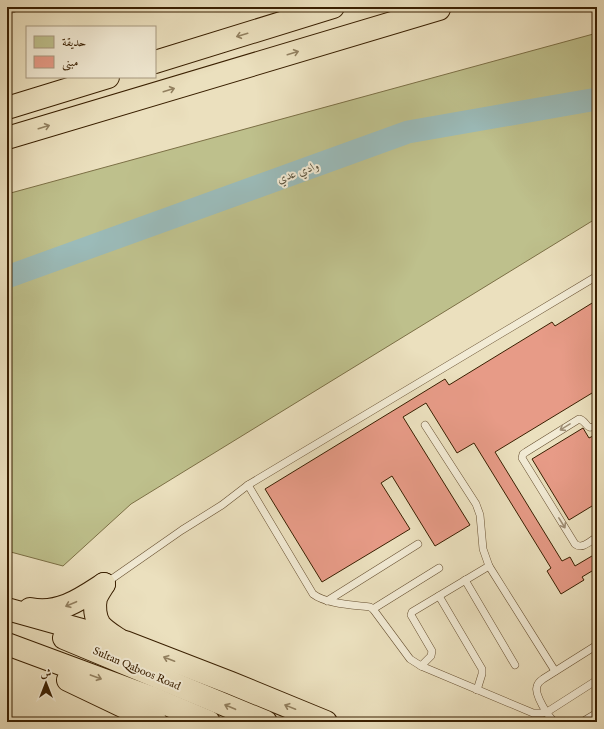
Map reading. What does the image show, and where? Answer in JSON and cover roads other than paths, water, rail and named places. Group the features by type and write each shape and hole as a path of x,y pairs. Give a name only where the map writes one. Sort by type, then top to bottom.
{"highway":[{"path":"156,62 333,7"},
{"path":"7,138 439,9"},
{"path":"7,108 105,78"},
{"path":"7,605 36,611 52,610 77,601 104,584"},
{"path":"104,584 96,598 95,606 97,619 101,626 120,641"},
{"path":"7,609 120,641 231,683 326,722"},
{"name":"Sultan Qaboos Road","path":"7,614 266,722"},
{"name":"Sultan Qaboos Road","path":"7,644 150,697 209,722"},
{"path":"7,651 156,722"}],"lane":[{"path":"7,11 18,7"},
{"path":"104,584 176,534 222,505 248,485 597,276"},
{"path":"597,425 589,427 583,420 579,419 523,454 522,458 575,544 580,547 597,537"},
{"path":"425,425 476,504 480,514 483,549 489,566 554,671"},
{"path":"248,485 313,594 327,600 370,607 410,658 421,666 533,713 547,712 597,680"},
{"path":"327,600 418,544"},
{"path":"421,666 431,656 432,652 411,615 412,612 489,566"},
{"path":"373,609 439,568"},
{"path":"465,580 515,665"},
{"path":"439,596 482,669 477,690"},
{"path":"555,722 549,716 539,698 536,689 537,684 554,671 597,645"},
{"path":"582,722 597,713"}],"waterway":[{"name":"وادي عدي","path":"7,277 408,132 597,99"}]}
